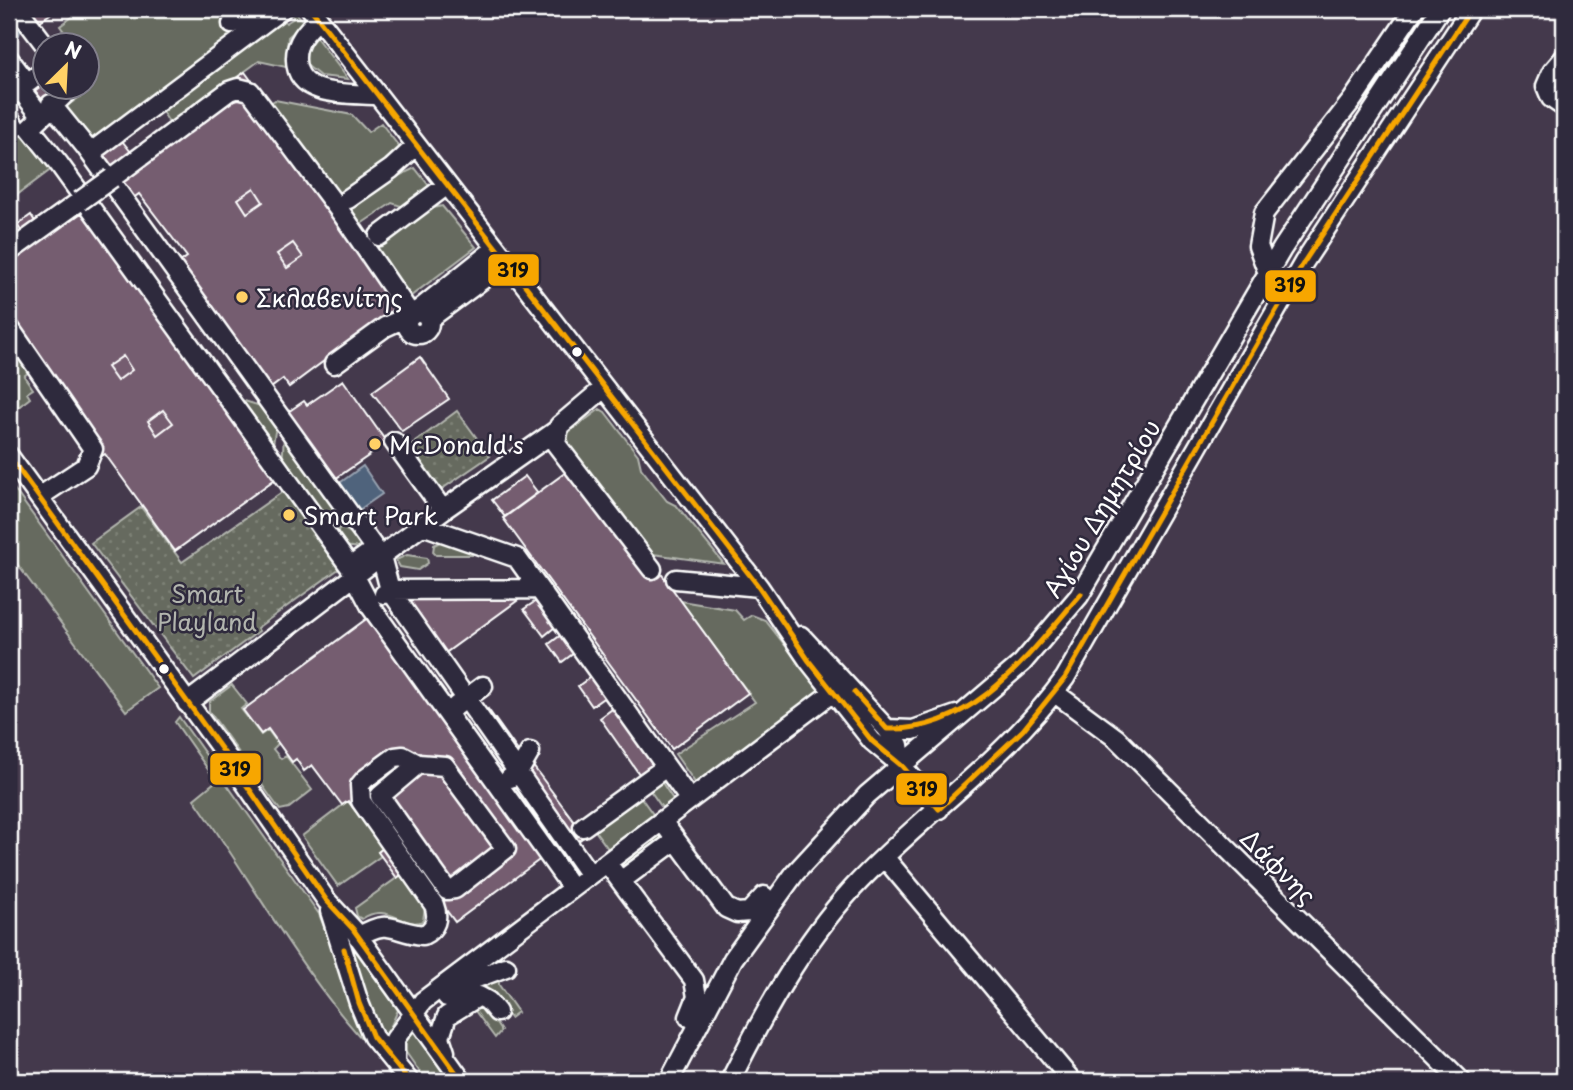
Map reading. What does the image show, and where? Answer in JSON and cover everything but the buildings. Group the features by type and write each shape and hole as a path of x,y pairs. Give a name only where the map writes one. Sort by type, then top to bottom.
{"street":[{"path":"18,9 35,32"},
{"path":"232,24 252,9"},
{"path":"90,153 282,9"},
{"path":"1268,273 1258,246 1264,213 1359,91 1414,9"},
{"name":"Αγίου Δημητρίου","path":"669,1081 740,948 778,894 824,839 902,766 1031,654 1084,590 1268,273 1440,9"},
{"name":"Αγίου Δημητρίου","path":"730,1081 767,1009 807,947 853,888 1023,730 1055,693 1080,656 1304,262 1471,9"},
{"path":"376,95 323,90 303,81 296,68 295,55 315,14 783,618 809,661 833,692 880,750 902,766 939,809"},
{"path":"1564,58 1552,72 1546,86 1551,99 1564,107"},
{"path":"9,59 19,90 46,110 90,153 378,553 390,590 590,875"},
{"path":"9,252 229,91 244,88 253,94 419,315"},
{"path":"55,102 30,128 59,164 351,572 370,603 572,888"},
{"path":"9,117 15,125 9,132"},
{"path":"348,199 391,169 416,146"},
{"path":"379,236 447,185"},
{"path":"334,364 385,327 419,315 501,255"},
{"path":"9,327 93,449 86,466 39,498"},
{"path":"193,698 351,572 557,430 604,388"},
{"path":"557,430 558,448 652,569"},
{"path":"394,442 443,510"},
{"path":"9,456 193,698 327,901 358,937 413,1016 463,1081"},
{"path":"422,525 516,558 685,793"},
{"path":"676,579 759,587"},
{"path":"370,603 390,590 538,589"},
{"path":"783,618 832,666 887,729 899,745 902,766"},
{"path":"447,712 483,686"},
{"path":"395,1062 396,1039 423,1001 833,692"},
{"name":"Δάφνης","path":"1055,693 1116,738 1461,1081"},
{"path":"887,729 913,730 963,713"},
{"path":"499,786 518,773 530,752"},
{"path":"358,937 374,927 385,925 423,935 433,928 437,919 434,905 361,801 360,791 365,779 395,758 403,756 418,764 445,766 506,845 506,849 450,891 380,796 418,764"},
{"path":"583,827 666,767"},
{"path":"662,821 726,908 743,913 754,909 796,856 811,844 824,839"},
{"path":"622,880 676,840"},
{"path":"886,858 1072,1081"},
{"path":"607,863 696,985 696,1004 670,1059 669,1081"},
{"path":"327,901 366,1021 382,1051 395,1062 409,1081"},
{"path":"413,1016 430,1009 474,979 506,967"},
{"path":"463,1081 441,1042 444,1021 474,997 485,998 497,1012"}],"green space":[{"path":"83,9 235,9 226,17 240,34 87,144 61,110 73,102 102,102 102,32 64,32 60,26"},
{"path":"294,9 304,23 288,37 286,67 259,61 171,125 161,110 196,81 211,75 229,53 281,16 286,23 294,18 289,10"},
{"path":"312,36 315,36 348,79 320,76 304,63 302,55"},
{"path":"275,100 352,115 368,132 381,123 400,148 388,181 415,168 429,186 428,191 404,207 392,203 358,226 269,104"},
{"path":"9,110 53,168 9,201"},
{"path":"442,206 476,247 411,296 375,249 433,208"},
{"path":"9,344 29,372 24,376 33,389 27,393 30,398 17,408 13,403 9,406"},
{"path":"238,399 264,407 276,426 272,450"},
{"path":"600,409 638,455 641,468 667,501 677,506 724,564 646,553 563,440 565,435"},
{"path":"457,411 490,456 436,493 407,448"},
{"path":"284,436 337,509 336,517 324,518 282,466"},
{"path":"9,482 158,688 126,711 9,553"},
{"name":"Smart Playland","path":"285,490 340,568 257,628 259,631 194,679 91,543 141,507 182,562"},
{"path":"340,527 358,537 361,548 343,546 336,534"},
{"path":"444,540 472,549 472,555 436,555 433,552 434,545"},
{"path":"407,555 427,558 428,563 418,570 400,567 396,560"},
{"path":"681,601 735,610 744,620 752,615 765,620 821,691 696,784 675,754 755,702"},
{"path":"232,685 247,704 241,709 261,735 268,730 278,744 273,749 281,759 286,756 312,790 289,808 280,810 209,711 209,702"},
{"path":"179,717 319,914 376,1054 302,963 194,799 216,781 175,722"},
{"path":"659,778 674,801 663,809 647,786"},
{"path":"637,792 655,817 609,850 591,825"},
{"path":"348,801 383,848 378,852 381,856 338,886 302,836"},
{"path":"657,830 663,838 624,866 619,858"},
{"path":"401,875 425,907 423,921 409,922 379,913 362,919 357,916 355,908"},
{"path":"352,946 398,1010 384,1042 365,1000"},
{"path":"499,975 499,985 518,1012 510,1018 490,991 475,988"},
{"path":"478,1005 486,1009 501,1031 495,1038 473,1008"},
{"path":"413,1030 452,1081 426,1081 405,1051 404,1036"}],"water":[{"path":"9,10 22,24 19,35 9,42"},
{"path":"363,466 382,494 356,512 337,485"}],"transit line":[{"name":"319","path":"311,9 759,587 809,661 872,741 902,766 939,809 1023,730 1065,678 1304,262 1471,9"},
{"name":"319","path":"9,456 225,754 327,901 353,929 462,1081"},
{"name":"319","path":"854,692 887,729 918,727 947,718 998,685 1041,641 1081,594"},
{"name":"319","path":"344,949 359,1003 373,1037 409,1081"}],"place":[{"name":"Σκλαβενίτης","path":"242,297"},
{"name":"McDonald's","path":"375,444"},
{"name":"Smart Park","path":"289,515"}]}
